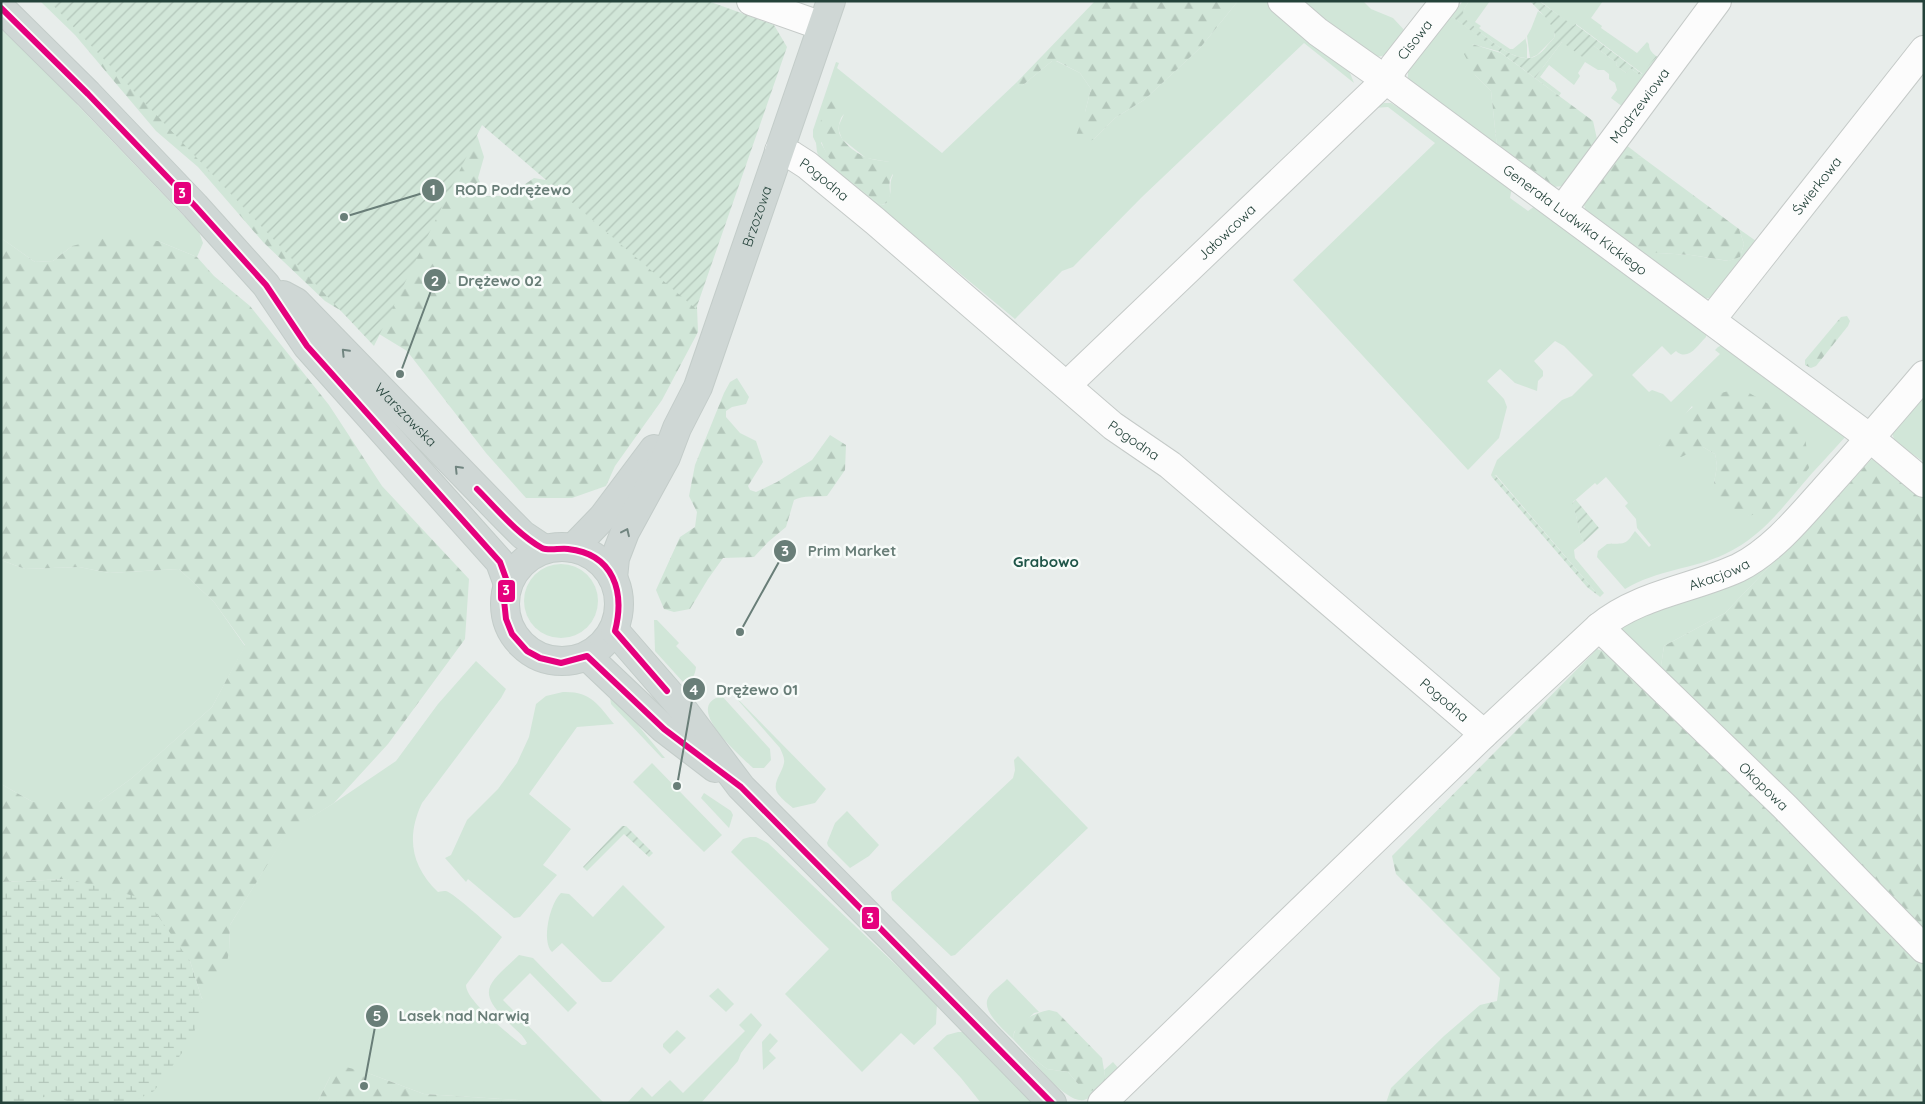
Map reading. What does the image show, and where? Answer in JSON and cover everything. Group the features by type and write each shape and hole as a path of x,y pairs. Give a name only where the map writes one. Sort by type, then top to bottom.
{"main road":[{"name":"Warszawska","path":"1,8 88,94 195,206 266,285 307,346 500,562 508,584"},
{"name":"Brzozowa","path":"613,578 615,558 625,532 666,457 698,387 826,14"},
{"name":"Warszawska","path":"266,285 296,302 507,520 523,535 544,549"},
{"name":"Brzozowa","path":"573,548 603,517 655,448 678,428"},
{"path":"573,548 589,553 606,568 613,578 618,593 619,612 615,631 603,645 587,656 561,663 540,658 527,651 512,634 506,619 504,600 508,584 521,564 544,549 573,548"},
{"path":"615,631 681,707 740,787"},
{"path":"587,656 664,729 740,787 1052,1103"}],"street":[{"path":"751,1 826,14"},
{"name":"Generała Ludwika Kickiego","path":"1282,1 1318,32 1386,80 1870,438 1924,483"},
{"name":"Cisowa","path":"1386,80 1394,66 1445,1"},
{"name":"Modrzewiowa","path":"1562,210 1717,1"},
{"name":"Świerkowa","path":"1711,320 1924,50"},
{"name":"Jałowcowa","path":"1068,385 1386,80"},
{"name":"Pogodna","path":"779,151 793,156 807,165 1068,385 1113,426 1170,464 1216,502 1484,734"},
{"name":"Akacjowa","path":"1102,1103 1484,734 1599,627 1609,619 1649,598 1738,568 1757,556 1798,519 1924,375"},
{"name":"Okopowa","path":"1599,627 1785,807 1924,949"}],"green space":[{"path":"40,1 76,1 476,132 484,157 478,178 486,196 508,196 534,178 562,183 697,307 698,332 662,400 615,466 606,486 572,498 526,498 486,453 407,351 325,301 263,242 198,167 156,131 75,35"},
{"path":"49,1 708,1 774,25 787,47 696,309 482,125 374,346"},
{"path":"1095,1 1238,1 1200,48 1144,100 1115,118 1094,139 1081,145 1074,141 1091,89 1080,73 1057,61 1052,61 1023,85 1019,87 1017,82"},
{"path":"1238,1 1268,1 1354,68 1350,73 1354,83 1304,43 1142,197 1073,267 1062,271 1015,319 819,157 813,137 813,130 836,62 839,63 837,68 942,153 1017,82 1019,86 1023,85 1052,61 1056,61 1080,73 1091,89 1085,112 1094,139 1115,118 1144,100 1200,48","holes":["844,114 839,125 842,139 866,158 889,162 893,175 890,196 885,204 881,205 840,170 821,143"]},
{"path":"1301,1 1363,1 1371,9 1393,18 1406,32 1387,55 1376,57"},
{"path":"1463,1 1469,1 1463,11 1464,18 1496,45 1516,56 1525,58 1537,56 1554,38 1555,34 1549,21 1530,1 1539,1 1574,26 1575,24 1642,74 1656,56 1659,58 1644,78 1630,68 1626,73 1616,65 1617,63 1594,46 1585,59 1562,42 1535,78 1451,16"},
{"path":"1469,1 1490,1 1475,22 1481,26 1479,28 1510,49 1513,49 1525,37 1527,58 1519,57 1502,49 1463,18 1463,11"},
{"path":"1540,1 1603,1 1591,18 1602,26 1601,28 1637,53 1647,42 1656,56 1643,74 1576,24 1574,27"},
{"path":"1538,11 1551,23 1555,34 1554,38 1537,55 1530,58 1527,36"},
{"path":"1451,16 1501,52 1472,44 1475,75 1491,91 1497,147 1408,79 1410,67"},
{"path":"1,27 199,232 203,243 197,257 158,241 72,246 53,261 35,262 1,238"},
{"path":"1562,42 1594,46 1617,63 1616,65 1626,73 1630,68 1644,78 1623,107 1611,98 1617,90 1615,83 1609,79 1609,74 1604,70 1598,70 1585,62 1578,73 1580,76 1574,85 1549,65 1540,77 1561,93 1559,96 1535,78"},
{"path":"1472,44 1501,53 1593,121 1597,139 1563,186 1553,187 1497,147 1491,91 1475,75 1464,54"},
{"path":"830,99 840,101 844,105 839,132 846,144 871,159 895,164 890,180 890,195 885,203 881,205 848,179 838,169 823,147 820,134 821,120 825,106"},
{"path":"1384,103 1391,103 1399,108 1402,105 1512,187 1510,198 1528,211 1535,206 1706,329 1706,337 1689,354 1680,354 1676,351 1671,355 1662,346 1632,375 1649,392 1652,390 1663,394 1671,402 1720,354 1715,350 1724,344 1847,435 1776,515 1748,541 1713,559 1649,578 1625,589 1597,557 1598,551 1607,544 1626,541 1635,531 1649,547 1651,545 1637,528 1636,519 1625,506 1628,503 1606,477 1597,485 1595,483 1573,502 1584,542 1574,550 1575,558 1604,593 1600,597 1496,475 1492,477 1491,475 1497,460 1562,400 1572,396 1593,375 1564,346 1555,341 1534,361 1543,371 1543,376 1538,381 1537,391 1515,383 1500,369 1487,381 1504,399 1507,407 1499,438 1468,470 1293,280 1435,143 1388,107 1374,108","holes":["1692,406 1749,516 1714,483 1717,466 1715,454 1703,447 1659,446"]},
{"path":"1626,145 1643,158 1625,156 1658,253 1691,255 1728,261 1740,257 1744,244 1739,229 1756,241 1714,297 1703,299 1586,212 1585,200"},
{"path":"1625,155 1643,158 1739,229 1744,244 1740,257 1729,261 1691,255 1658,253 1635,247 1604,225 1589,209 1602,179"},
{"path":"1,238 35,262 53,261 72,246 104,238 158,241 197,257 214,276 250,306 329,405 382,486 469,579 465,639 388,744 334,803 287,833 230,925 229,951 225,974 202,999 190,961 68,879 1,882 1,784 33,802 99,802 132,778 212,707 245,645 214,602 179,569 109,573 79,567 25,569 1,560"},
{"path":"1847,316 1850,321 1848,326 1816,366 1811,368 1805,365 1805,360 1841,317"},
{"path":"737,378 749,397 746,404 732,407 726,411 726,417 740,433 756,441 763,462 748,486 750,490 756,492 777,482 812,460 830,435 846,445 845,470 827,496 805,497 794,500 786,527 754,557 723,558 690,609 674,612 664,609 656,590 680,537 695,527 697,512 689,496 695,465 724,393 730,382"},
{"path":"1924,387 1924,462 1895,442 1892,433"},
{"path":"1742,389 1792,417 1805,436 1809,468 1779,506 1749,516 1722,503 1714,483 1717,466 1715,454 1703,447 1681,457 1664,457 1659,446 1676,423 1703,400 1727,391"},
{"path":"1873,456 1882,457 1872,459 1725,613 1664,646 1660,673 1623,637 1620,625 1693,596 1855,464"},
{"path":"1882,457 1924,493 1924,1103 1386,1103 1391,1088 1444,1036 1480,1005 1497,1001 1500,978 1396,874 1392,856 1597,649 1660,673 1664,646 1725,613 1872,459"},
{"path":"1495,475 1600,597 1587,587 1492,477"},
{"path":"1576,500 1599,528 1584,542 1572,504"},
{"path":"1,560 25,569 79,567 109,573 179,569 214,602 245,646 212,707 132,778 99,802 33,802 1,784"},
{"path":"554,564 568,564 582,570 592,580 598,594 598,608 592,622 582,632 568,638 554,638 540,632 530,622 524,608 524,594 530,580 540,570"},
{"path":"654,620 657,620 679,643 676,646 696,667 691,679 683,682 655,651"},
{"path":"476,661 506,689 422,803 414,828 414,851 422,872 438,892 446,891 450,893 502,937 466,985 473,1000 522,1045 525,1045 527,1043 524,1038 492,1004 489,988 499,974 519,955 533,958 577,1003 568,1012 530,973 503,1000 604,1103 532,1103 519,1100 424,1094 365,1072 330,1077 317,1103 1,1103 1,882 202,999 229,951 230,925 287,832 396,761 438,704"},
{"path":"729,690 826,789 815,803 793,808 778,794 776,782 784,761 780,748"},
{"path":"563,692 587,696 598,705 614,724 577,727 529,794 571,829 543,865 557,875 520,917 514,918 468,879 466,882 445,858 451,855 467,820 498,789 517,763 529,737 536,704 546,696"},
{"path":"722,696 770,749 771,760 764,768 753,768 727,743 711,720 708,710 711,701"},
{"path":"610,697 627,712 665,758 662,758 611,704"},
{"path":"1018,756 1088,828 955,955 951,956 892,900 891,892 1013,778 1015,770 1014,760"},
{"path":"652,763 722,835 704,852 633,782"},
{"path":"704,793 731,811 733,815 729,828 701,798"},
{"path":"847,811 879,845 869,856 850,868 827,843 835,823"},
{"path":"622,826 626,826 653,853 649,857 624,834 587,871 583,867"},
{"path":"756,837 768,843 937,1004 936,1024 914,1045 901,1033 862,1072 785,994 829,949 731,852 743,839"},
{"path":"68,879 146,899 190,961 202,999 193,1038 154,1091 130,1103 73,1103 51,1095 23,1103 1,1103 1,882"},
{"path":"623,885 665,927 611,982 602,982 562,943 552,952 547,940 548,922 553,905 561,893 569,894 593,917"},
{"path":"1007,979 1039,1012 1034,1013 1014,1032 1013,1039 991,1015 987,1003 992,993"},
{"path":"718,988 734,1004 726,1012 709,996"},
{"path":"1049,1010 1057,1012 1102,1058 1105,1076 1104,1083 1096,1090 1087,1091 1068,1072 1047,1069 1025,1052 1013,1039 1014,1033 1021,1023 1037,1013"},
{"path":"751,1013 762,1025 741,1053 738,1061 701,1103 627,1103 642,1087 652,1097 670,1080 683,1093 745,1031 739,1025"},
{"path":"677,1030 686,1038 670,1054 663,1047 663,1044"},
{"path":"964,1032 1033,1103 981,1103 933,1048 947,1035"},
{"path":"770,1033 778,1041 769,1051 776,1058 763,1070 762,1042"},
{"path":"1025,1052 1047,1069 1068,1072 1078,1084 1105,1076 1104,1070 1113,1062 1119,1069 1093,1095 1084,1100 1077,1100 1052,1082"},
{"path":"342,1066 365,1072 424,1094 519,1100 532,1103 317,1103 330,1077"}],"transit line":[{"name":"3","path":"1,8 88,94 195,206 266,285 307,346 500,562 508,584 504,600 506,619 512,634 527,651 540,658 561,663 587,656 664,729 741,787 1052,1103"},
{"name":"3","path":"477,489 516,528 542,548 584,552 596,558 606,567 617,589 618,616 615,631 667,691"}],"place":[{"name":"ROD Podrężewo","path":"344,217"},
{"name":"Drężewo 02","path":"400,374"},
{"name":"Prim Market","path":"740,632"},
{"name":"Drężewo 01","path":"677,786"},
{"name":"Lasek nad Narwią","path":"364,1086"}],"district":[{"name":"Grabowo","path":"1046,561"}]}
